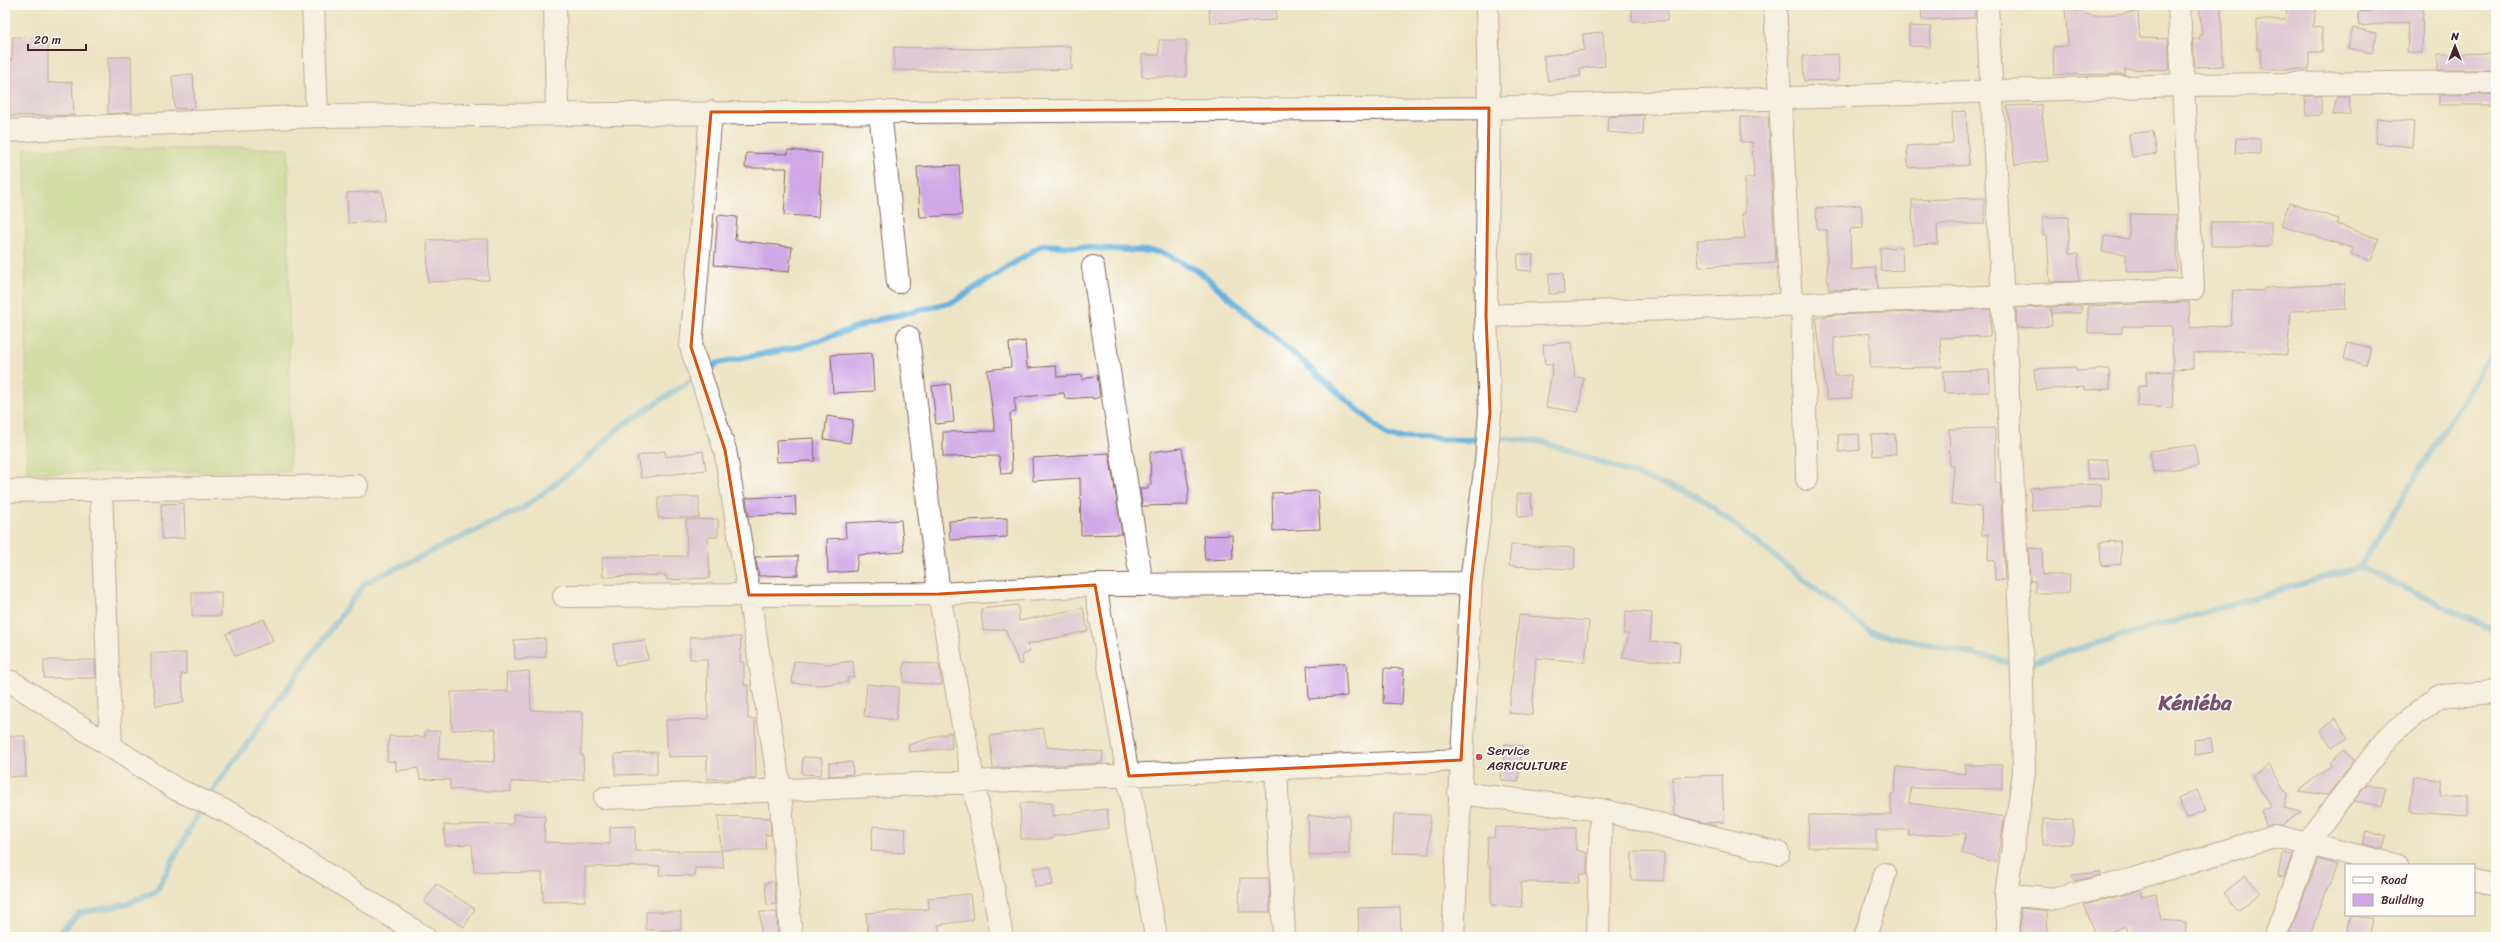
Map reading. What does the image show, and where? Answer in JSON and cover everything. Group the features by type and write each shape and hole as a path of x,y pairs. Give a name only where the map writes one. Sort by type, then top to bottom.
{"street":[{"path":"313,5 317,116"},
{"path":"555,5 556,113"},
{"path":"1453,937 1459,793 1471,583 1486,462 1490,413 1486,316 1489,108 1487,5"},
{"path":"1775,5 1780,98 1796,304 1807,479"},
{"path":"1986,5 2021,638 2024,772 2006,894 2009,937"},
{"path":"1486,316 2193,289 2179,5"},
{"path":"5,131 317,116 556,113 1489,108 2183,85 2496,82"},
{"path":"880,111 898,282"},
{"path":"711,112 691,347 725,450 780,790 792,937"},
{"path":"1093,267 1142,585"},
{"path":"908,337 939,594 1002,937"},
{"path":"5,491 357,486"},
{"path":"101,490 111,747"},
{"path":"564,596 939,594 1095,585 1471,583"},
{"path":"1095,585 1156,937"},
{"path":"5,683 12,682 176,789 234,815 424,937"},
{"path":"2275,937 2314,833 2389,736 2439,696 2496,692"},
{"path":"605,798 973,781 1129,776 1461,760"},
{"path":"1276,768 1284,937"},
{"path":"1459,793 1601,810 1778,853"},
{"path":"1598,937 1601,810"},
{"path":"2006,894 2057,899 2134,879 2274,836 2392,864"},
{"path":"1864,937 1886,874"},
{"path":"2475,880 2496,885"}],"highlighted area":[{"path":"1489,108 1486,316 1490,413 1471,583 1461,760 1129,776 1095,585 939,594 749,595 725,450 691,347 711,112"}],"green space":[{"path":"288,148 290,471 27,473 25,149"}],"building":[{"path":"1209,5 1276,5 1276,20 1210,23"},
{"path":"1632,5 1667,5 1667,21 1632,21"},
{"path":"1921,5 1975,5 1975,18 1922,20"},
{"path":"2199,5 2221,5 2223,66 2195,67 2193,39 2200,39 2199,34 2202,34"},
{"path":"2288,5 2317,5 2313,27 2322,28 2322,52 2309,52 2309,69 2261,69 2260,49 2257,49 2257,20 2285,20"},
{"path":"2400,5 2423,5 2422,53 2407,52 2409,22 2359,26 2358,12 2400,9"},
{"path":"2065,8 2093,16 2138,12 2140,38 2168,39 2170,70 2124,69 2125,74 2054,75 2053,47 2068,46"},
{"path":"1909,26 1931,27 1930,47 1909,46"},
{"path":"2353,28 2377,33 2372,53 2348,48"},
{"path":"1603,32 1605,66 1580,68 1581,76 1548,81 1543,56 1584,50 1583,34"},
{"path":"13,37 48,38 48,83 72,82 74,115 9,116 9,76 5,76 5,60 12,60"},
{"path":"1159,40 1186,40 1186,77 1142,77 1142,55 1159,55"},
{"path":"1071,46 1072,69 990,72 894,70 894,47 975,49"},
{"path":"2496,53 2496,70 2438,70 2438,54"},
{"path":"1838,54 1839,80 1804,81 1803,56"},
{"path":"108,57 131,57 132,112 108,114"},
{"path":"193,74 195,108 175,109 172,76"},
{"path":"2496,94 2496,105 2439,105 2439,95"},
{"path":"2305,96 2321,96 2321,115 2306,116"},
{"path":"2337,96 2349,96 2350,114 2333,115"},
{"path":"2041,105 2048,161 2015,165 2007,106"},
{"path":"1966,111 1969,165 1908,168 1907,146 1953,143 1952,112"},
{"path":"1644,115 1643,135 1607,132 1608,117"},
{"path":"1741,117 1768,117 1776,263 1699,267 1697,241 1745,238 1742,214 1745,213 1745,178 1754,178 1752,142 1741,142"},
{"path":"2377,118 2414,122 2412,147 2375,143"},
{"path":"2153,131 2157,154 2132,157 2129,134"},
{"path":"2236,138 2260,139 2260,154 2235,153"},
{"path":"788,150 822,153 818,217 784,215 787,168 745,168 746,153 788,154"},
{"path":"959,165 962,215 920,217 917,167"},
{"path":"382,191 384,221 348,223 347,193"},
{"path":"1984,198 1984,224 1937,224 1938,244 1913,245 1912,200"},
{"path":"2289,203 2339,219 2337,224 2379,239 2371,261 2351,254 2353,248 2281,226"},
{"path":"1861,205 1863,228 1850,229 1851,270 1875,267 1878,289 1829,290 1827,274 1827,230 1817,230 1816,208"},
{"path":"2130,214 2177,215 2177,271 2126,271 2126,254 2102,252 2104,236 2129,239"},
{"path":"718,215 737,217 735,240 792,247 789,272 714,265"},
{"path":"2043,217 2069,217 2069,254 2078,254 2079,281 2050,282 2047,236 2043,236"},
{"path":"2211,222 2271,222 2271,246 2211,246"},
{"path":"488,239 489,280 428,282 427,240"},
{"path":"1902,247 1903,270 1881,271 1880,248"},
{"path":"1518,254 1533,255 1532,271 1517,270"},
{"path":"1549,273 1563,273 1564,293 1549,294"},
{"path":"2344,284 2346,309 2291,311 2287,355 2239,351 2193,353 2193,368 2173,369 2172,326 2122,326 2122,333 2088,333 2088,306 2189,302 2190,328 2231,325 2233,290 2264,291 2264,288"},
{"path":"2081,306 2081,313 2052,313 2051,307"},
{"path":"2051,307 2052,326 2017,328 2016,308"},
{"path":"1991,309 1990,336 1940,338 1942,367 1870,368 1870,333 1834,338 1834,376 1851,375 1852,398 1827,399 1816,318 1833,315"},
{"path":"1025,341 1027,368 1056,366 1057,377 1082,375 1082,380 1097,375 1100,397 1093,399 1092,397 1065,399 1064,393 1014,398 1016,412 1010,413 1012,473 1001,474 999,456 943,457 943,432 995,431 987,370 1011,367 1009,343"},
{"path":"1572,342 1575,377 1584,378 1578,412 1546,407 1553,364 1545,365 1543,345"},
{"path":"2348,342 2371,348 2366,365 2344,359"},
{"path":"872,353 874,391 833,393 831,355"},
{"path":"2076,367 2076,371 2109,369 2110,389 2084,390 2084,387 2036,390 2034,369"},
{"path":"1989,370 1990,392 1944,393 1943,371"},
{"path":"2174,371 2172,408 2137,406 2138,386 2147,386 2146,372"},
{"path":"950,384 954,422 936,424 932,386"},
{"path":"827,416 853,420 850,443 824,439"},
{"path":"1995,428 1995,483 2000,483 2005,580 1995,580 1995,561 1988,560 1989,534 1982,535 1981,507 1951,504 1954,466 1950,466 1949,429"},
{"path":"1859,434 1860,450 1839,452 1838,435"},
{"path":"1895,434 1896,454 1873,456 1871,435"},
{"path":"814,438 815,461 777,462 776,440"},
{"path":"2195,445 2198,466 2153,472 2150,451"},
{"path":"1182,448 1189,490 1187,505 1142,506 1140,489 1148,489 1148,485 1151,485 1150,452"},
{"path":"665,451 666,457 703,451 706,470 641,478 637,456"},
{"path":"1109,453 1122,534 1081,535 1080,478 1033,481 1032,458"},
{"path":"2107,459 2109,478 2088,479 2086,461"},
{"path":"2101,484 2102,507 2032,511 2030,488"},
{"path":"1318,491 1320,529 1273,531 1272,493"},
{"path":"1531,493 1532,516 1518,517 1517,494"},
{"path":"795,496 796,514 749,516 746,498"},
{"path":"658,497 699,497 699,518 658,518"},
{"path":"184,503 185,538 162,539 161,504"},
{"path":"1007,518 1007,537 950,540 949,521"},
{"path":"718,519 718,537 708,537 710,578 667,580 666,575 603,577 602,557 687,556 686,520"},
{"path":"901,520 904,552 858,555 856,571 828,573 827,539 846,538 845,523"},
{"path":"1232,535 1233,559 1205,560 1203,536"},
{"path":"2120,541 2121,564 2101,566 2100,542"},
{"path":"1511,545 1575,548 1574,569 1509,566"},
{"path":"2029,548 2042,549 2043,575 2070,575 2069,593 2035,593 2035,581 2030,581"},
{"path":"798,556 798,575 759,576 755,557"},
{"path":"192,592 221,592 221,616 192,616"},
{"path":"1018,605 1019,621 1083,608 1088,631 1027,644 1030,652 1022,655 1023,664 1019,664 1005,629 983,631 981,609"},
{"path":"1626,611 1652,613 1650,641 1680,643 1679,662 1622,658 1629,634 1624,634"},
{"path":"1519,615 1589,621 1585,662 1536,658 1532,715 1509,713"},
{"path":"264,619 273,641 235,656 226,634"},
{"path":"690,637 741,637 740,662 744,662 744,685 748,685 748,719 755,719 756,779 707,779 707,756 668,757 666,720 708,719 707,659 690,659"},
{"path":"545,638 546,657 515,659 514,640"},
{"path":"645,640 648,660 616,665 613,644"},
{"path":"151,653 186,653 186,674 181,674 184,702 156,706 151,674"},
{"path":"44,660 95,660 96,678 44,678"},
{"path":"794,661 830,664 853,661 854,677 847,678 848,682 822,685 792,683"},
{"path":"904,662 939,664 942,685 903,682"},
{"path":"1345,663 1347,696 1309,699 1307,666"},
{"path":"1384,668 1404,669 1402,704 1383,703"},
{"path":"529,671 531,710 583,712 581,755 583,755 584,779 511,782 511,792 450,789 450,780 420,779 418,768 396,771 396,762 387,761 389,736 425,737 425,731 440,731 438,759 494,762 496,729 452,730 451,692 508,691 506,673"},
{"path":"867,684 899,687 896,720 864,716"},
{"path":"2336,719 2348,738 2332,748 2320,729"},
{"path":"1043,728 1047,747 1103,752 1102,763 993,768 990,736"},
{"path":"951,732 952,748 909,752 908,745"},
{"path":"5,736 25,736 26,776 5,777"},
{"path":"2211,738 2213,752 2196,755 2194,740"},
{"path":"1505,744 1522,746 1518,782 1501,780"},
{"path":"2344,749 2354,760 2328,795 2298,791 2332,765 2329,763"},
{"path":"657,752 657,774 615,775 615,754"},
{"path":"803,757 822,758 821,775 802,774"},
{"path":"852,762 853,774 829,776 829,763"},
{"path":"1965,765 2002,765 2002,789 1911,788 1909,803 2005,817 1996,863 1961,853 1966,833 1909,836 1909,830 1876,830 1876,848 1808,847 1809,815 1891,815 1891,794 1894,794 1897,767 1965,774"},
{"path":"2269,765 2287,794 2284,808 2301,812 2282,825 2266,825 2261,810 2271,807 2252,776"},
{"path":"1722,775 1724,822 1706,823 1674,815 1672,777"},
{"path":"2414,777 2442,780 2440,796 2468,796 2468,816 2410,812"},
{"path":"2367,785 2385,788 2382,806 2354,801"},
{"path":"2197,790 2206,810 2187,818 2178,799"},
{"path":"1020,803 1052,803 1052,816 1107,809 1109,828 1053,836 1053,839 1021,839"},
{"path":"513,814 545,816 544,842 610,844 610,827 635,826 635,851 721,851 724,868 695,868 695,876 659,875 660,866 585,867 585,901 543,902 542,873 474,872 472,844 445,845 444,825 513,824"},
{"path":"1394,814 1430,815 1429,854 1392,853"},
{"path":"1349,815 1349,854 1309,855 1308,816"},
{"path":"718,816 770,818 771,835 765,834 766,850 721,850"},
{"path":"2043,819 2073,820 2073,844 2043,844"},
{"path":"873,826 906,829 904,853 871,851"},
{"path":"1495,827 1576,828 1576,850 1587,853 1587,874 1579,874 1579,883 1520,882 1522,907 1491,905 1491,867 1487,863 1488,837 1494,838"},
{"path":"2366,831 2386,837 2383,849 2362,844"},
{"path":"1632,852 1664,853 1664,881 1631,880"},
{"path":"2282,853 2293,855 2284,877 2278,876"},
{"path":"2318,859 2336,865 2309,937 2288,937"},
{"path":"1051,867 1053,885 1035,887 1033,868"},
{"path":"2101,872 2101,875 2075,881 2072,875"},
{"path":"2245,876 2260,892 2238,910 2224,893"},
{"path":"1240,878 1269,878 1270,912 1239,912"},
{"path":"774,882 776,904 767,905 765,883"},
{"path":"436,884 475,909 464,927 424,902"},
{"path":"2141,890 2142,897 2156,894 2161,920 2186,922 2185,937 2127,937 2126,926 2097,937 2084,905"},
{"path":"970,894 973,920 938,925 941,937 868,937 866,913 929,909 928,898"},
{"path":"1400,907 1401,937 1359,937 1358,908"},
{"path":"2020,908 2047,911 2048,937 2021,937"},
{"path":"646,912 681,912 681,930 646,930"},
{"path":"760,912 777,912 778,937 761,937"},
{"path":"2351,916 2372,920 2368,937 2346,937"}],"waterway":[{"path":"207,798 365,583 525,507 582,463 621,426 718,363 803,346 877,320 953,302 1042,245 1161,252 1200,272 1389,437 1463,440 1502,438 1543,442 1699,497 1871,632 2022,665 2360,567 2496,346"},
{"path":"2360,567 2496,631"},
{"path":"55,937 80,913 127,904 157,890 202,806"}],"place":[{"name":"Service AGRICULTURE","path":"1479,757"}],"district":[{"name":"Kéniéba","path":"2195,703"}]}
